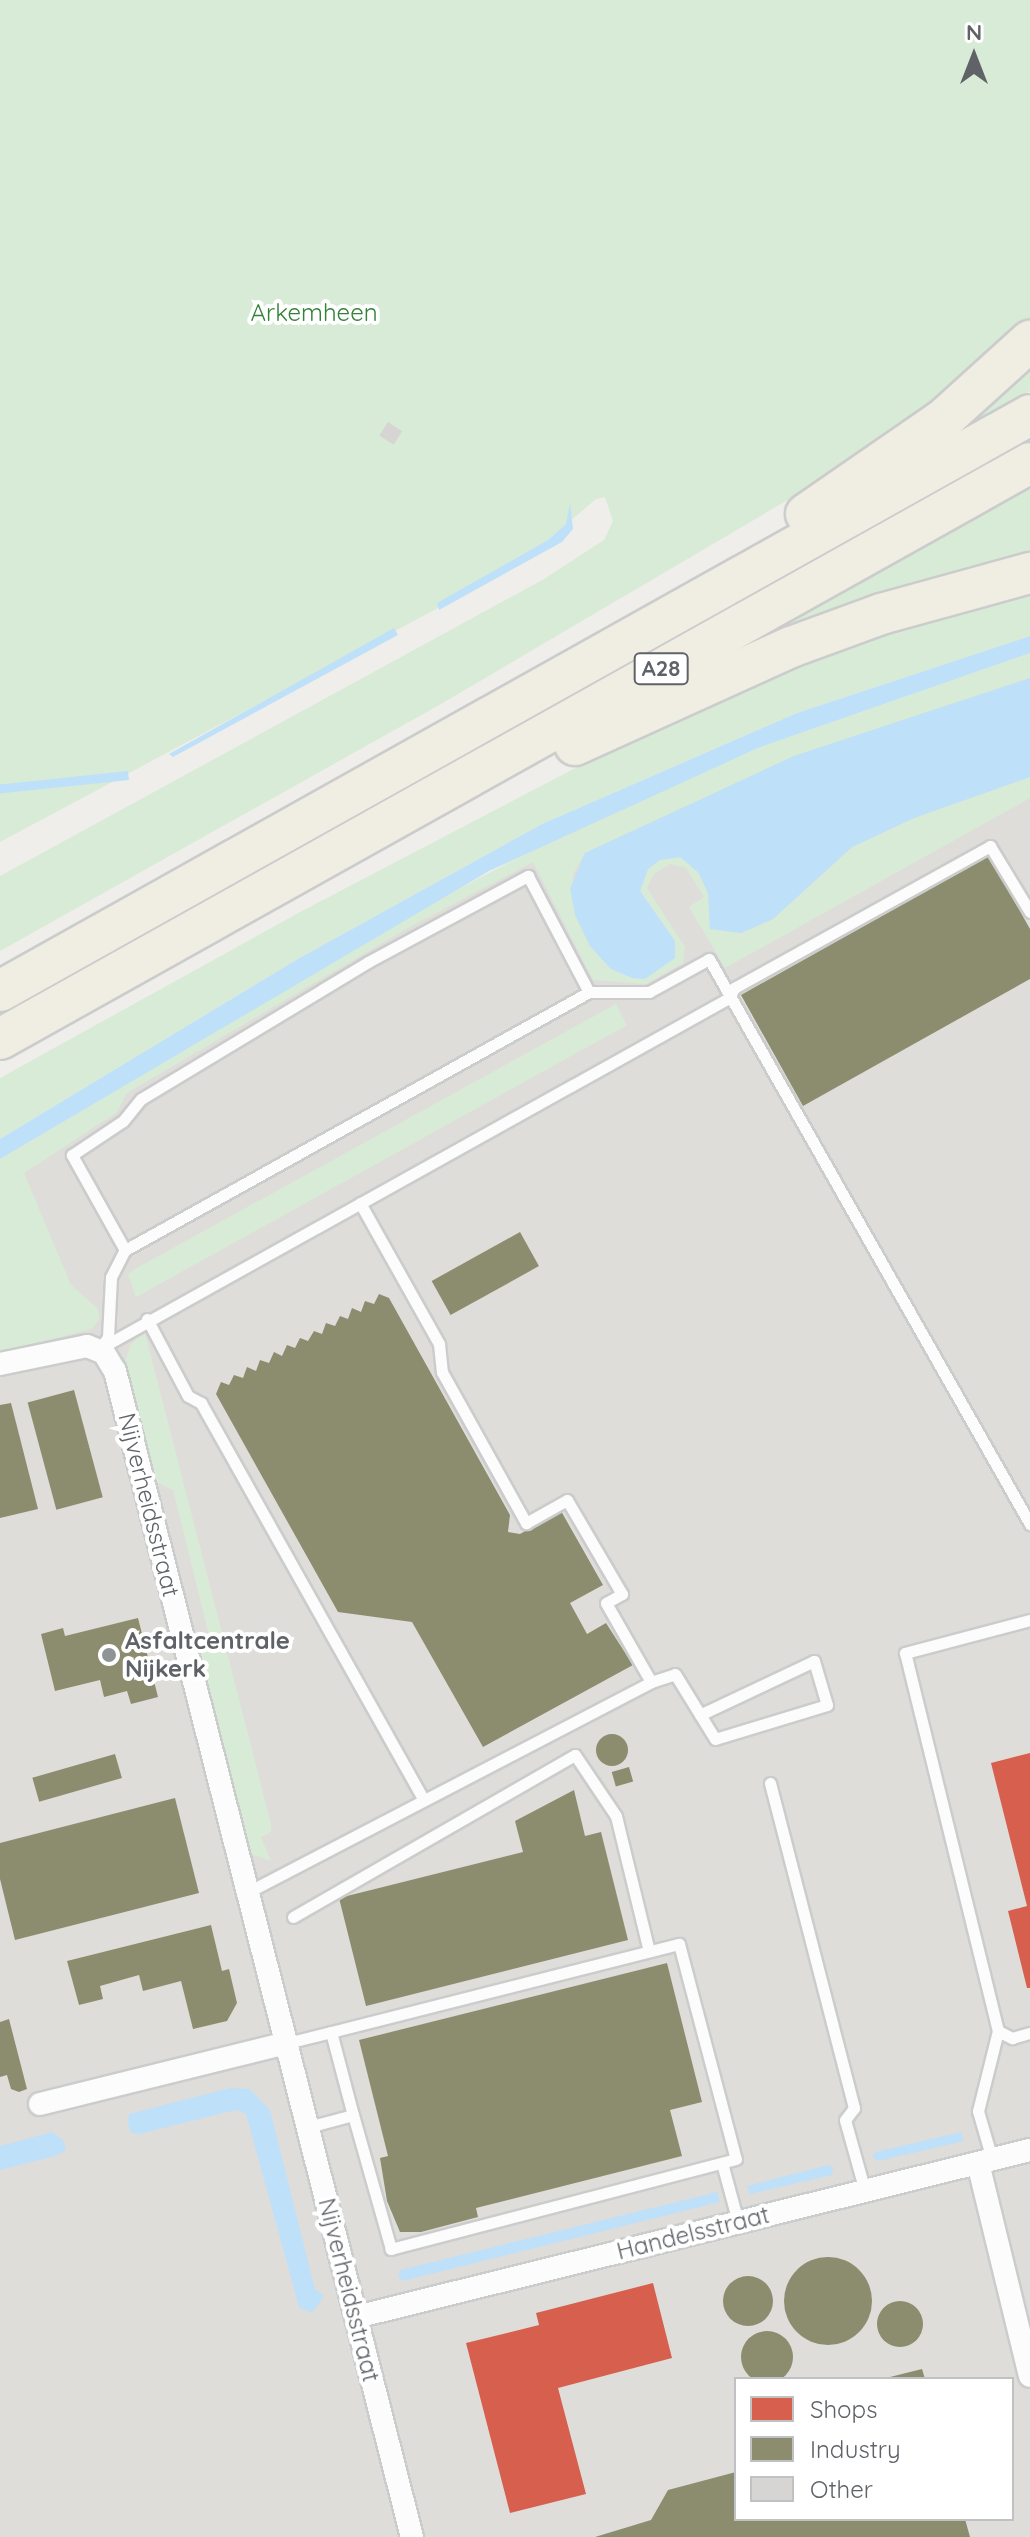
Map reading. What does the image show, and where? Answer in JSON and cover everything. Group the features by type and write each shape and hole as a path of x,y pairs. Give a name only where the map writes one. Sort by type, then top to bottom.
{"highway":[{"name":"A28","path":"587,662 909,444 981,389 1030,341"},
{"name":"A28","path":"0,991 1030,415"},
{"name":"A28","path":"0,1039 1030,463"},
{"name":"A28","path":"292,876 791,647 881,614 1030,573"}],"street":[{"path":"0,1364 70,1347 99,1350"},
{"name":"Nijverheidsstraat","path":"99,1350 115,1371 412,2537"},
{"path":"40,2104 287,2043"},
{"name":"Handelsstraat","path":"356,2317 735,2214 865,2191 986,2155 1030,2150"},
{"path":"986,2155 1030,2376"}],"lane":[{"path":"99,1350 147,1319 729,998 734,988 990,846 1030,912"},
{"path":"125,1250 72,1155 123,1121 141,1099 468,904 528,876 589,992"},
{"path":"99,1350 108,1337 111,1277 125,1250 589,992 649,992 709,959 1030,1524"},
{"path":"360,1203 439,1344 442,1372 526,1523 567,1500 622,1594 606,1603 651,1682"},
{"path":"147,1319 188,1396 201,1403 424,1800"},
{"path":"986,2155 979,2115 998,2031 905,1653 1030,1620"},
{"path":"248,1892 651,1682 675,1674 700,1715 715,1739 827,1705 814,1661 700,1715"},
{"path":"293,1917 575,1755 616,1816 649,1951"},
{"path":"770,1783 854,2108 845,2120 865,2191"},
{"path":"287,2043 679,1944 736,2159 391,2249 331,2032"},
{"path":"998,2031 1012,2038 1030,2033"},
{"path":"308,2127 353,2115"},
{"path":"722,2163 735,2214"}],"shaded area":[{"path":"1030,663 1030,2537 0,2537 0,1166 341,962 524,861"}],"green space":[{"name":"Arkemheen","path":"0,0 1030,0 1030,318 960,385 825,478 441,704 0,951 0,876 544,579 604,540 613,521 605,497 596,499 548,540 438,603 438,608 0,842"},
{"path":"1030,353 1030,391 916,457"},
{"path":"1030,488 1030,565 721,661 858,583"},
{"path":"1030,589 1030,636 797,713 542,824 296,960 0,1139 0,1078 302,911 696,705 826,650"},
{"path":"1030,653 1030,678 794,756 585,853 573,875 575,915 590,946 611,969 675,958 675,941 640,891 648,869 660,860 680,857 694,865 708,893 710,929 741,933 773,919 852,847 914,818 1030,777 1030,798 725,968 689,907 704,897 686,868 670,864 654,874 647,888 685,947 683,963 646,984 593,980 533,862 406,929 127,1093 116,1113 24,1173 71,1285 98,1309 99,1319 92,1329 0,1352 0,1159 416,911 558,837 758,748"},
{"path":"616,1004 627,1025 136,1297 128,1275 135,1269"},
{"path":"144,1329 271,1824 271,1832 261,1837 271,1861 250,1854 198,1651 209,1635 173,1490 154,1481 124,1365 130,1346"}],"water":[{"path":"570,503 573,529 562,542 439,610 437,603 548,540 566,524"},
{"path":"394,628 398,635 173,757 169,754"},
{"path":"1030,636 1030,653 758,748 489,871 0,1159 0,1139 296,960 542,824 797,713"},
{"path":"1030,678 1030,777 914,818 852,847 773,919 741,933 710,929 708,893 699,873 680,857 660,860 648,869 640,891 675,941 675,958 645,979 632,978 611,969 590,946 575,915 570,889 585,853 794,756"},
{"path":"128,771 129,780 0,794 0,784"},
{"path":"230,2088 250,2089 270,2110 315,2289 324,2296 312,2313 299,2307 246,2114 236,2110 140,2134 131,2133 128,2125 129,2114"},
{"path":"52,2132 64,2141 66,2149 59,2155 0,2170 0,2146"},
{"path":"961,2132 964,2141 879,2161 872,2157 875,2152"},
{"path":"828,2165 833,2168 832,2175 750,2194 747,2186"},
{"path":"717,2192 720,2202 403,2281 398,2276 400,2270"}],"building: Shops":[{"path":"1030,1753 1030,1988 1027,1988 1008,1911 1027,1906 991,1763"},
{"path":"653,2283 672,2358 558,2388 586,2494 510,2513 466,2343 539,2325 536,2313"}],"building: Industry":[{"path":"989,856 1030,929 1030,979 803,1106 741,995"},
{"path":"520,1232 539,1266 451,1315 432,1281"},
{"path":"379,1294 389,1298 510,1515 508,1532 520,1534 561,1511 603,1585 570,1603 587,1634 606,1623 633,1665 483,1747 412,1622 338,1612 216,1394 221,1382 229,1385 234,1375 243,1378 247,1367 256,1371 260,1360 269,1363 274,1352 282,1356 287,1345 295,1348 300,1338 308,1341 314,1331 322,1334 326,1323 335,1326 340,1316 348,1319 352,1308 361,1312 365,1301 374,1304"},
{"path":"74,1390 103,1497 56,1510 28,1402"},
{"path":"11,1403 38,1509 0,1518 0,1405"},
{"path":"138,1618 158,1697 131,1704 127,1691 104,1697 100,1680 55,1691 41,1634 63,1628 65,1636"},
{"path":"612,1734 623,1739 628,1750 623,1761 612,1766 601,1761 596,1750 601,1739"},
{"path":"115,1754 122,1778 39,1802 32,1778"},
{"path":"629,1767 633,1781 616,1786 612,1772"},
{"path":"574,1790 585,1836 601,1832 628,1940 366,2006 339,1898 523,1852 515,1821"},
{"path":"175,1798 199,1893 15,1940 0,1879 0,1843"},
{"path":"211,1925 222,1971 229,1969 237,2003 227,2021 193,2029 181,1981 143,1991 139,1975 100,1986 103,1999 79,2005 67,1961"},
{"path":"667,1963 702,2102 670,2110 682,2156 476,2208 478,2217 421,2232 400,2232 387,2201 380,2158 388,2156 359,2040"},
{"path":"9,2019 27,2089 19,2092 11,2089 7,2075 0,2077 0,2022"},
{"path":"828,2257 845,2261 859,2270 868,2284 872,2301 868,2318 859,2332 845,2341 828,2345 811,2341 797,2332 788,2318 784,2301 788,2284 797,2270 811,2261"},
{"path":"748,2276 766,2283 773,2301 766,2319 748,2326 730,2319 723,2301 730,2283"},
{"path":"900,2301 916,2308 923,2324 916,2340 900,2347 884,2340 877,2324 884,2308"},
{"path":"757,2333 777,2333 791,2347 791,2367 782,2377 752,2377 743,2367 743,2347"},
{"path":"922,2369 924,2377 890,2377"},
{"path":"734,2473 734,2521 966,2521 970,2537 595,2537 651,2520 668,2490"}],"building: Other":[{"path":"388,422 402,431 394,445 379,435"}],"place":[{"name":"Asfaltcentrale Nijkerk","path":"109,1655"}]}
